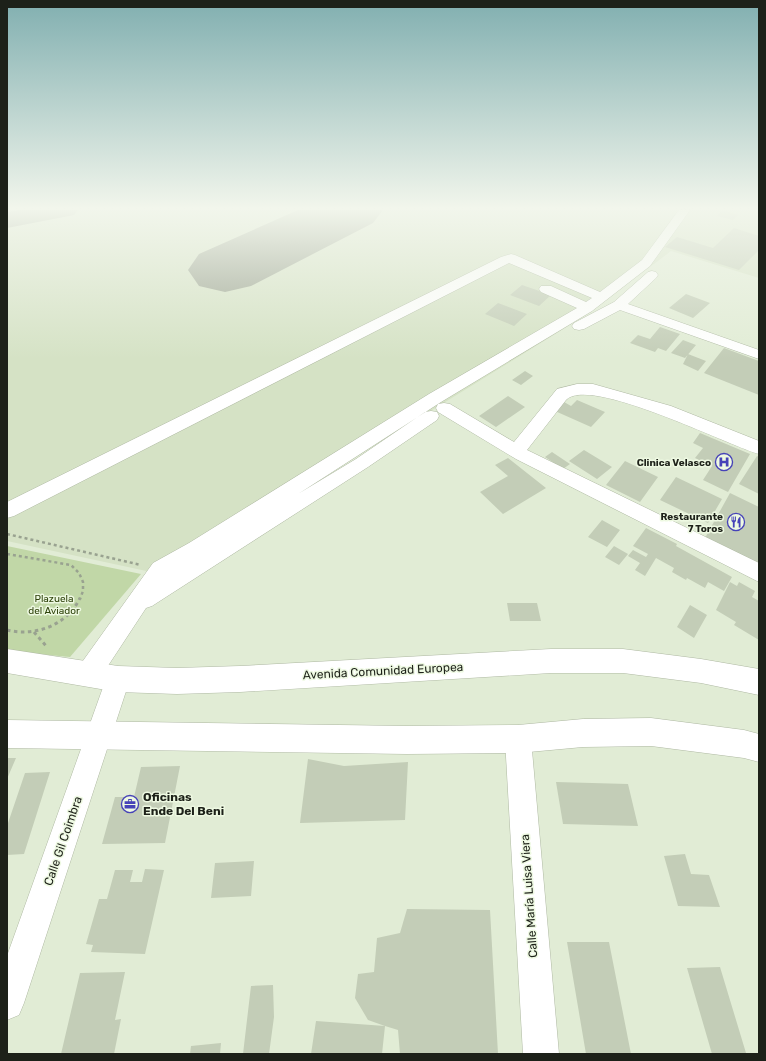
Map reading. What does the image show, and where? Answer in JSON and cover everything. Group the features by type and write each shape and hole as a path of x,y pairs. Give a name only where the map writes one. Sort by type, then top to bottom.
{"main road":[{"name":"Avenida Comunidad Europea","path":"7,661 118,679 177,681 240,679 551,661 623,661 701,671 759,682"},
{"path":"7,734 407,740 518,739 583,733 650,732 744,744 759,748"}],"street":[{"path":"7,511 506,260"},
{"path":"515,260 602,297"},
{"path":"88,673 138,603 160,569 196,549 436,398 587,308 649,260"},
{"path":"138,603 362,463 444,408 528,355 618,305 652,275"},
{"path":"546,289 587,308"},
{"path":"618,305 759,355"},
{"path":"516,451 563,393 582,389 593,389 665,410 759,448"},
{"path":"444,408 516,451 759,573"},
{"name":"Calle Gil Coimbra","path":"7,1003 118,679"},
{"name":"Calle María Luisa Viera","path":"518,739 541,1054"}],"path":[{"path":"7,534 160,569"},
{"path":"7,554 71,565 79,570 83,579 83,592 78,604 61,620 50,627 34,632 15,633 7,630"}],"shaded area":[{"path":"7,260 660,260 591,312 165,575 7,541"},
{"path":"699,260 759,260 759,278"}],"green space":[{"name":"Plazuela del Aviador","path":"7,546 141,574 70,657 7,651"}],"building":[{"path":"705,260 749,260 739,270"},
{"path":"522,285 551,295 539,306 510,295"},
{"path":"686,294 710,303 693,318 669,308"},
{"path":"498,303 527,314 514,326 485,314"},
{"path":"660,327 680,334 666,351 658,348 655,352 630,343 638,335 650,339"},
{"path":"683,340 696,345 685,358 671,353"},
{"path":"724,348 759,361 759,395 704,373"},
{"path":"688,354 706,361 698,371 683,364"},
{"path":"525,371 533,376 521,385 512,380"},
{"path":"508,396 525,407 496,427 479,416"},
{"path":"577,400 605,412 591,427 555,411 564,402 571,406"},
{"name":"Clinica Velasco","path":"700,433 750,454 728,492 703,480 712,466 695,458 703,448 693,443"},
{"path":"584,450 612,467 597,479 569,461"},
{"path":"552,452 570,464 563,469 545,457"},
{"path":"757,456 759,457 759,494 739,484"},
{"path":"508,458 546,488 503,514 480,492 508,476 495,465"},
{"path":"625,461 658,477 640,502 606,485"},
{"path":"676,477 722,499 708,523 660,500"},
{"name":"Restaurante 7 Toros","path":"730,493 759,507 759,565 705,538"},
{"path":"602,520 620,530 607,547 588,537"},
{"path":"646,528 677,544 676,546 732,577 724,591 708,582 705,588 687,578 686,580 672,572 674,568 656,558 645,576 635,570 640,563 628,556 633,550 646,557 648,554 633,546"},
{"path":"614,546 628,554 619,565 605,557"},
{"path":"730,582 737,586 739,582 755,591 752,597 759,601 759,640 734,625 736,622 716,610"},
{"path":"507,603 537,603 541,621 510,621"},
{"path":"690,605 707,615 694,638 677,627"},
{"path":"7,758 16,758 7,779"},
{"path":"308,759 344,766 408,762 405,820 300,823"},
{"path":"180,766 165,843 102,844 115,797 134,797 141,767"},
{"path":"50,772 24,854 7,855 7,826 25,773"},
{"path":"556,782 628,784 638,826 563,824"},
{"path":"685,854 691,874 709,875 720,907 678,906 664,856"},
{"path":"254,861 251,896 211,898 215,863"},
{"path":"145,869 164,870 145,954 91,952 93,945 86,944 99,899 107,899 115,870 133,870 130,882 142,882"},
{"path":"407,909 490,910 498,1054 400,1054 398,1030 368,1020 355,998 358,974 374,972 377,938 400,933"},
{"path":"567,942 609,942 631,1054 586,1054"},
{"path":"720,967 746,1053 712,1054 687,968"},
{"path":"125,972 115,1020 121,1019 114,1054 61,1054 80,973"},
{"path":"273,985 274,1017 269,1054 243,1054 251,986"},
{"path":"316,1021 385,1026 382,1054 311,1054"},
{"path":"221,1043 220,1054 190,1054 191,1046"}],"runway":[{"path":"225,270 247,260"}],"place":[{"name":"Clinica Velasco","path":"724,462"},
{"name":"Restaurante 7 Toros","path":"736,522"},
{"name":"Oficinas Ende Del Beni","path":"130,804"}]}
